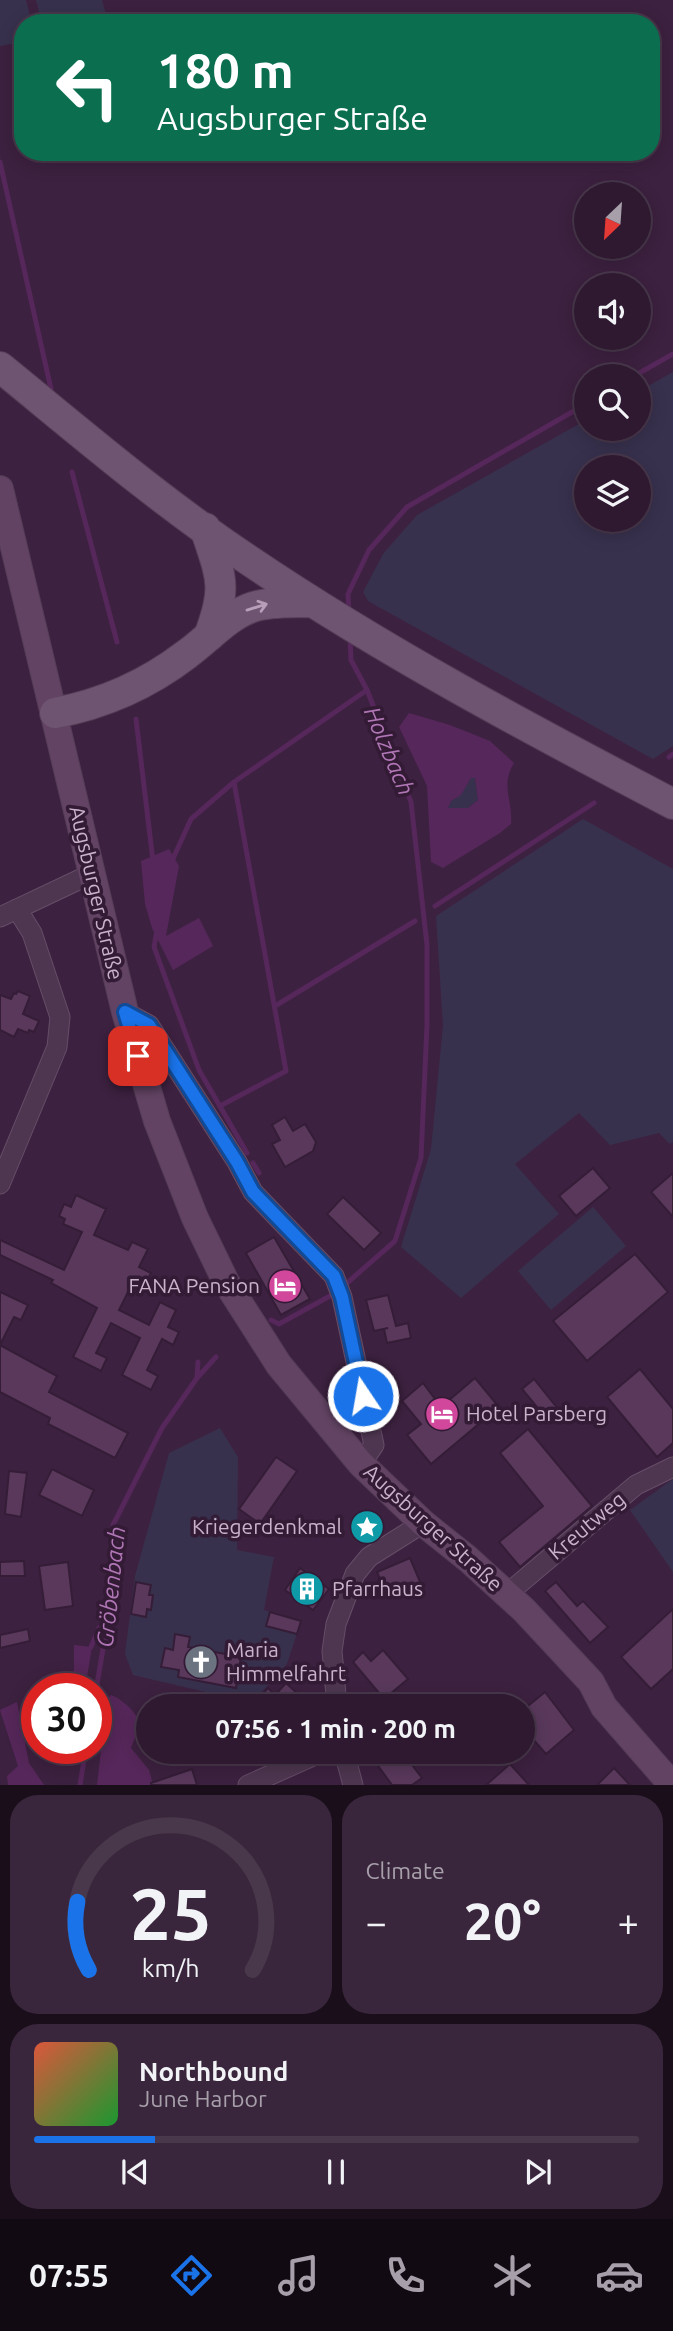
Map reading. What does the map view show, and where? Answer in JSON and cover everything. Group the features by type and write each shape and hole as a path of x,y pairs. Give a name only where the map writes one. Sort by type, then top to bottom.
{"main road":[{"path":"0,368 126,470 320,607 479,701 673,804"},
{"path":"205,528 220,573 222,595 209,636"},
{"path":"55,713 108,700 163,670 251,607 273,603 320,607"}],"street":[{"name":"Augsburger Straße","path":"0,489 125,1012 157,1121 195,1218 226,1282 279,1365 361,1464 423,1523 507,1594 591,1682 604,1707 672,1785"},
{"path":"0,1184 60,1034 60,1017 32,933 8,913 90,874"},
{"path":"125,1012 149,1025 237,1162 253,1192 334,1276 342,1297 374,1446 361,1464"},
{"name":"Kreutweg","path":"507,1594 636,1485 673,1467"},
{"path":"336,1694 332,1651 336,1624 355,1574 369,1558 423,1523"},
{"path":"248,1785 295,1764"},
{"path":"347,1764 353,1785"}],"shaded area":[{"path":"0,0 26,0 30,14 14,14 14,44 0,46"},
{"path":"36,0 102,0 106,14 40,14"},
{"path":"673,372 673,746 653,759 368,601 363,592 383,554 417,515 574,427 574,441 651,441 651,384"},
{"path":"409,713 490,741 514,763 507,786 511,824 443,868 431,862 427,786 399,727","holes":["471,778 475,778 478,800 468,808 448,808 451,801 461,795"]},
{"path":"471,778 475,778 478,800 468,808 448,808 451,801 461,794"},
{"path":"583,819 673,869 673,1142 670,1144 659,1133 610,1145 579,1113 515,1164 559,1214 461,1298 401,1247 431,1149 443,1025 436,916"},
{"path":"169,849 179,866 166,936 199,918 213,946 173,970 152,928 145,904 141,861"},
{"path":"593,1207 626,1246 551,1310 518,1271"},
{"path":"220,1428 238,1457 237,1550 274,1557 264,1610 301,1621 287,1664 260,1694 214,1694 133,1675 125,1654 135,1576 169,1453"},
{"path":"673,1479 673,1572 630,1510"},
{"path":"74,1645 92,1647 88,1673 73,1673"},
{"path":"112,1696 125,1704 136,1716 136,1735 131,1748 136,1754 136,1764 144,1764 149,1770 153,1785 97,1785 99,1764 112,1764"},
{"path":"17,1702 21,1722 21,1764 30,1764 44,1785 8,1785 7,1776 18,1766 0,1710"}],"building":[{"path":"18,991 30,996 23,1014 39,1021 34,1032 18,1029 14,1037 0,1030 0,995 11,999"},
{"path":"285,1117 293,1131 305,1124 316,1142 313,1151 285,1167 272,1144 280,1140 272,1125"},
{"path":"593,1168 610,1188 576,1216 559,1196"},
{"path":"673,1173 673,1217 651,1192"},
{"path":"76,1195 106,1209 94,1235 128,1250 132,1242 148,1249 139,1267 151,1273 145,1285 134,1280 119,1310 149,1325 160,1302 176,1310 168,1327 179,1332 173,1345 162,1339 147,1370 158,1376 151,1390 122,1375 140,1338 111,1323 96,1353 107,1358 101,1371 73,1357 97,1308 51,1283 53,1280 0,1255 0,1240 64,1270 82,1232 63,1224 65,1219 59,1216 64,1204 71,1207"},
{"path":"343,1197 381,1233 364,1250 327,1214"},
{"path":"274,1237 310,1299 281,1315 246,1253"},
{"path":"635,1254 668,1292 587,1361 553,1321"},
{"path":"0,1292 28,1305 21,1320 14,1317 0,1345"},
{"path":"388,1295 396,1326 408,1323 411,1338 387,1343 384,1329 388,1328 374,1331 366,1300"},
{"path":"0,1345 57,1376 49,1392 128,1433 115,1458 48,1424 50,1418 0,1392"},
{"path":"640,1369 673,1409 673,1443 657,1457 607,1397"},
{"path":"475,1378 499,1407 431,1464 407,1435 421,1424 402,1401 423,1383 441,1407"},
{"path":"534,1379 558,1409 546,1418 522,1389"},
{"path":"528,1429 592,1506 520,1567 499,1542 543,1506 500,1453"},
{"path":"276,1457 297,1471 260,1524 239,1509"},
{"path":"52,1469 94,1490 82,1516 39,1495"},
{"path":"9,1471 27,1473 21,1517 5,1514"},
{"path":"410,1558 421,1584 388,1597 377,1572"},
{"path":"24,1561 25,1576 0,1576 0,1562"},
{"path":"68,1562 73,1606 45,1610 39,1566"},
{"name":"Pfarrhaus","path":"300,1568 329,1589 313,1610 285,1590"},
{"path":"136,1582 151,1585 151,1610 147,1609 146,1617 131,1614"},
{"path":"556,1582 577,1606 583,1601 608,1627 590,1643 545,1591"},
{"path":"673,1609 673,1669 651,1689 621,1657"},
{"path":"270,1612 301,1621 297,1634 266,1626"},
{"path":"28,1629 30,1641 0,1648 0,1635"},
{"name":"Maria Himmelfahrt","path":"175,1634 190,1637 188,1647 241,1657 236,1688 178,1677 179,1670 161,1667 165,1648 173,1650"},
{"path":"383,1650 408,1679 390,1694 380,1694 353,1662 363,1652 371,1661"},
{"path":"286,1683 298,1694 276,1694"},
{"path":"268,1688 274,1694 263,1694"},
{"path":"545,1692 574,1730 546,1754 535,1741 535,1700"},
{"path":"377,1764 411,1764 422,1778 412,1785 392,1785"},
{"path":"510,1764 529,1785 486,1785"},
{"path":"614,1768 630,1785 597,1785"},
{"path":"192,1769 197,1785 151,1785 151,1783"}],"waterway":[{"path":"0,162 51,389"},
{"name":"Holzbach","path":"651,366 673,354"},
{"name":"Holzbach","path":"349,614 348,594 369,550 407,507 574,411"},
{"path":"72,472 117,642"},
{"name":"Holzbach","path":"347,1283 395,1241 421,1158 427,1025 427,945 411,802 367,690 351,660 350,638"},
{"path":"171,863 191,819 234,782 367,690"},
{"path":"136,719 153,861"},
{"path":"669,757 673,754"},
{"path":"220,1106 286,1071 234,782"},
{"path":"435,906 594,803"},
{"path":"275,1006 415,921"},
{"path":"157,930 154,947 199,1070 247,1153"},
{"path":"253,1163 259,1173"},
{"name":"Holzbach","path":"271,1320 279,1324 330,1296"},
{"name":"Gröbenbach","path":"99,1673 111,1622 113,1525 162,1428 197,1378 216,1357"},
{"path":"197,1378 198,1362"},
{"path":"91,1647 99,1628 111,1622"},
{"name":"Gröbenbach","path":"80,1785 83,1764"}],"place":[{"name":"FANA Pension","path":"285,1286"},
{"name":"Hotel Parsberg","path":"442,1414"},
{"name":"Kriegerdenkmal","path":"367,1527"},
{"name":"Pfarrhaus","path":"307,1589"},
{"name":"Maria Himmelfahrt","path":"201,1662"}],"route":[{"path":"138,1056 125,1012 149,1025 237,1162 253,1192 334,1276 342,1297 363,1396"}]}
